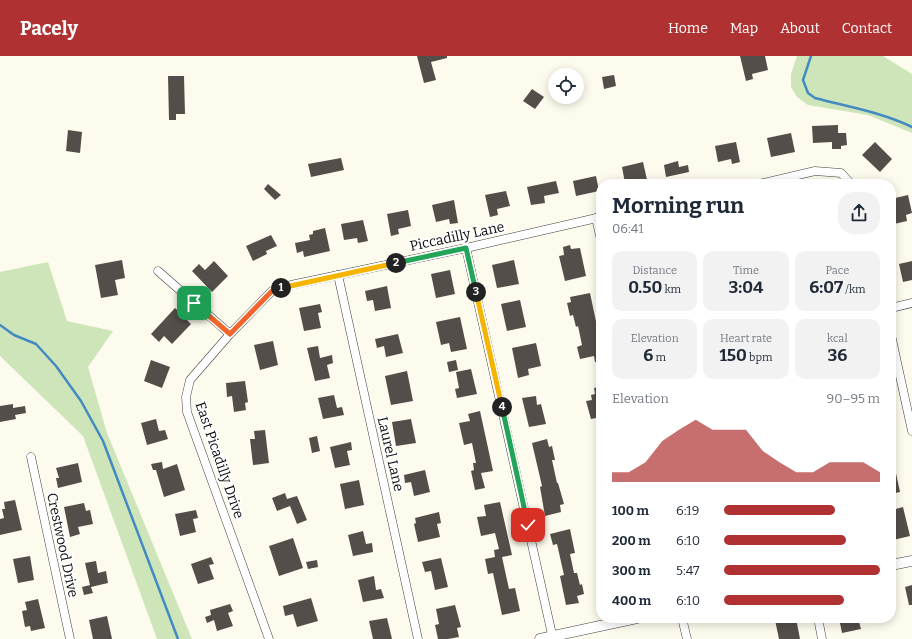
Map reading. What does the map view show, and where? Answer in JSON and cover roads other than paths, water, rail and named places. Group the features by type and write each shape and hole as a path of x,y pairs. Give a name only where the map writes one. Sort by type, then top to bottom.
{"street":[{"path":"781,179 815,171 841,173 846,179"},
{"name":"Piccadilly Lane","path":"272,291 291,285 596,219"},
{"path":"466,248 553,638"},
{"path":"158,272 230,334"},
{"name":"Laurel Lane","path":"338,275 418,639"},
{"name":"East Picadilly Drive","path":"269,639 187,412 186,397 190,380 230,334 272,291"},
{"path":"896,307 912,303"},
{"path":"896,358 912,430"},
{"name":"Crestwood Drive","path":"31,457 70,639"},
{"path":"896,564 912,561"},
{"path":"540,639 553,638 617,623"},
{"path":"683,623 687,639"},
{"path":"819,623 822,639"}],"waterway":[{"path":"811,56 803,80 808,93 815,98 888,117 912,127"},
{"path":"0,325 14,335 36,344 56,366 81,401 103,441 178,639"}]}
